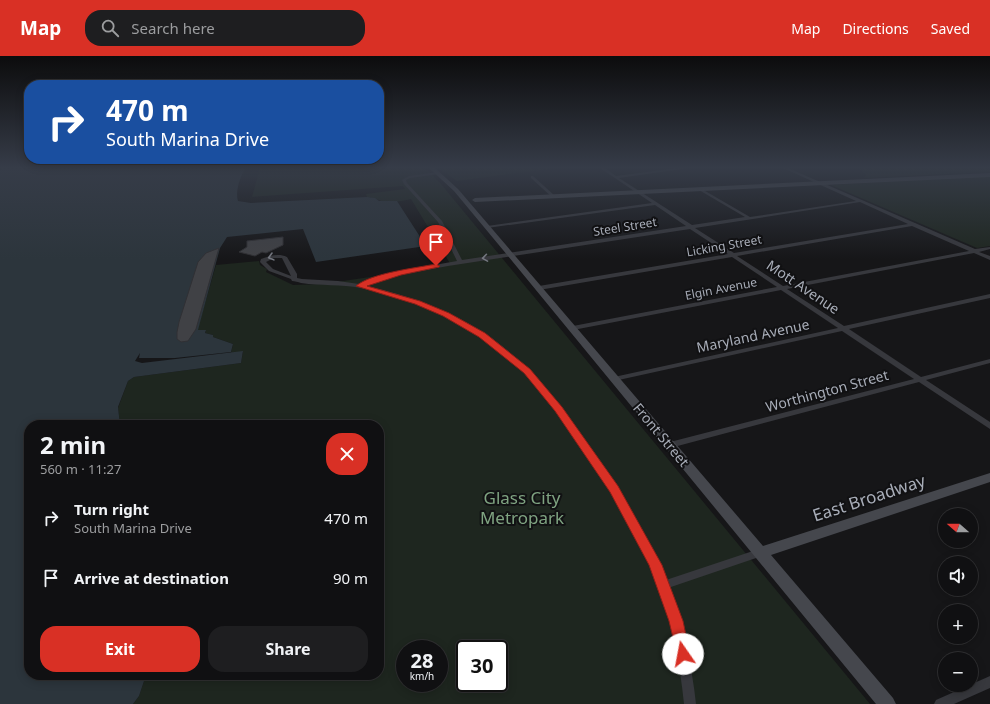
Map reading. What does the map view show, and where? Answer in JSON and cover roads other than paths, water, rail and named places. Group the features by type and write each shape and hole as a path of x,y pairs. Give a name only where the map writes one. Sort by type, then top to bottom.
{"street":[{"path":"418,198 440,222 460,262"},
{"name":"Front Street","path":"466,198 470,201 487,227 887,704"},
{"path":"470,201 528,198"},
{"name":"Mott Avenue","path":"648,198 990,426"},
{"path":"716,198 749,218"},
{"path":"855,198 990,258"},
{"name":"Steel Street","path":"360,286 376,279 400,273 460,262 861,201"},
{"path":"487,227 656,204"},
{"name":"Licking Street","path":"539,288 913,224"},
{"name":"Elgin Avenue","path":"573,328 990,248"},
{"path":"294,280 294,274 284,257 274,256 264,260 263,262 267,267 294,280 313,283 338,283 360,286 417,302 446,315 482,335 527,371 559,409 614,489 655,565 676,621 683,654 690,704"},
{"name":"Maryland Avenue","path":"614,379 990,296"},
{"name":"Worthington Street","path":"670,445 990,362"},
{"name":"East Broadway","path":"759,553 990,477"},
{"path":"663,585 759,553"},
{"path":"940,704 990,682"}],"park label":[{"name":"Glass City Metropark","path":"522,508"}]}
